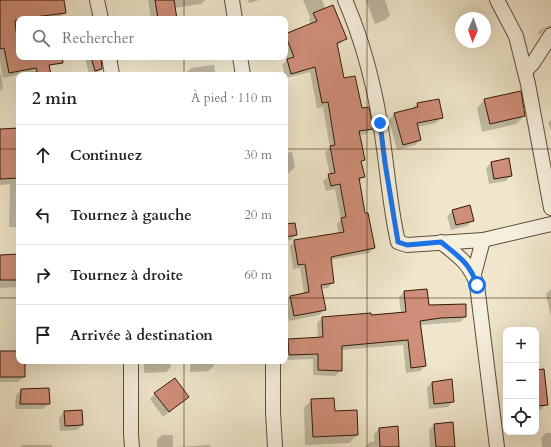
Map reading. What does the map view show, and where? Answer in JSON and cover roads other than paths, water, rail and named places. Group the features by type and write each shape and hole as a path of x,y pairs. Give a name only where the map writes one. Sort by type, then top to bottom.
{"street":[{"path":"97,0 100,16"},
{"path":"232,0 235,16"},
{"path":"345,0 353,18 371,78 380,123 398,242 407,245 483,240 551,224"},
{"path":"497,0 516,36 525,71 551,208"},
{"path":"525,71 533,63 551,35"},
{"path":"110,60 112,72"},
{"path":"240,60 242,72"},
{"path":"474,274 483,240"},
{"path":"441,242 463,259 474,274 477,285 497,447"},
{"path":"131,364 132,447"},
{"path":"273,364 275,447"}]}
